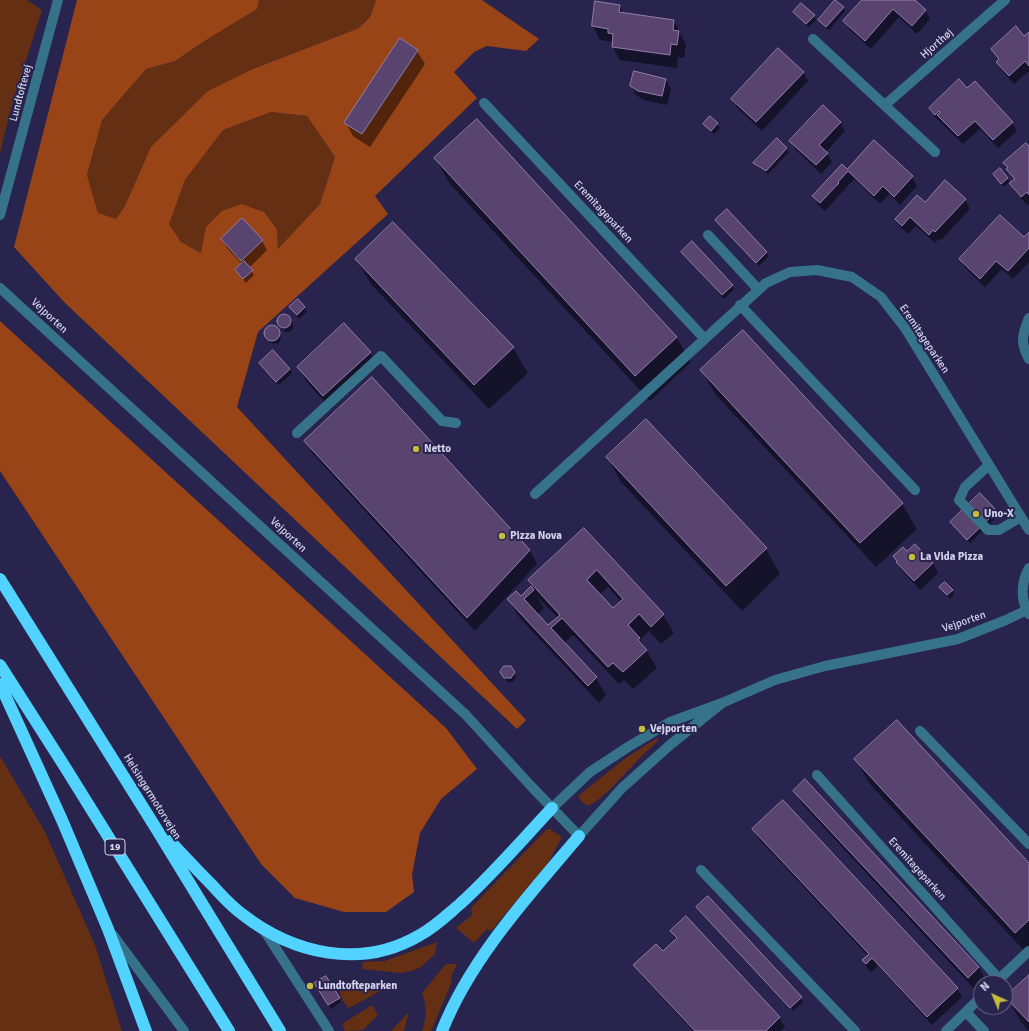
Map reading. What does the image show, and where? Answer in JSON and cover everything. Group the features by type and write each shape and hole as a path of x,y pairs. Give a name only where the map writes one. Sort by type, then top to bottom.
{"highway":[{"name":"Helsingørmotorvejen","path":"0,579 154,825 280,1031"},
{"name":"19","path":"0,665 229,1031"},
{"path":"0,684 62,820 108,929 146,1031"},
{"path":"154,825 241,914 264,930 300,947 320,952 340,954 367,953 400,944 419,936 436,925 480,886 552,808"},
{"path":"442,1031 466,981 495,938 579,836"}],"street":[{"name":"Lundtoftevej","path":"0,215 58,0"},
{"name":"Hjorthøj","path":"885,105 1005,0"},
{"path":"813,40 935,152"},
{"name":"Eremitageparken","path":"484,103 704,338"},
{"path":"708,235 758,289"},
{"name":"Eremitageparken","path":"535,494 758,289 766,283 790,272 817,270 852,277 881,298 905,328 1029,530"},
{"name":"Vejporten","path":"0,288 466,715 530,786 579,836 622,788 670,745 722,703"},
{"path":"740,305 915,490"},
{"path":"1029,318 1023,334 1024,349 1029,359"},
{"path":"297,433 380,356 442,421 456,423"},
{"path":"989,465 965,487 959,500 988,530 999,530 1021,516"},
{"path":"1028,612 1023,600 1022,591 1025,575 1029,568"},
{"name":"Vejporten","path":"552,808 590,772 670,722 722,703 775,680 825,666 958,639 1028,612"},
{"path":"920,731 1029,844"},
{"name":"Eremitageparken","path":"817,775 992,975"},
{"path":"701,870 855,1031"},
{"path":"108,929 184,1031"},
{"path":"264,930 329,1031"},
{"name":"Eremitageparken","path":"1003,975 1029,951"},
{"path":"946,1031 973,1005"},
{"path":"966,1012 984,1031"}],"shaded area":[{"path":"0,0 27,0 42,10 11,108 0,153"},
{"path":"77,0 259,0 257,9 175,61 146,69 102,120 87,175 98,213 116,219 125,206 151,147 208,91 253,69 359,28 370,17 376,0 482,0 539,39 526,51 487,46 474,52 454,72 477,98 375,196 388,214 258,332 237,407 526,720 517,729 65,303 14,247","holes":["400,38 417,50 362,134 345,123","271,112 307,116 335,157 320,204 278,249 277,229 264,212 242,204 222,211 206,227 201,253 181,242 169,224 185,180 223,130","242,219 263,240 241,261 221,239","244,261 253,270 243,279 235,270"]},
{"path":"259,0 376,0 370,17 359,28 253,69 125,206 116,220 98,213 87,175 102,120 146,69 175,61 257,9"},
{"path":"271,112 307,116 335,157 320,204 278,250 277,229 264,212 242,204 201,253 181,242 169,224 185,180 223,130"},
{"path":"0,321 446,728 477,769 441,799 420,833 412,874 414,892 386,912 344,912 295,898 261,864 0,471"},
{"path":"657,738 658,741 640,757 607,792 588,806 583,803 578,796 627,757"},
{"path":"0,756 45,832 95,945 122,1031 0,1031"},
{"path":"550,829 562,837 548,863 491,931 487,929 474,943 456,928 472,915 471,908 546,830"},
{"path":"437,942 435,954 421,967 411,971 401,973 362,969 363,962 385,961"},
{"path":"446,964 457,964 452,975 451,984 431,1031 422,1031 426,1012 422,993"},
{"path":"341,982 387,984 386,988 349,1008 344,1002 340,993"},
{"path":"372,1005 378,1015 363,1030 345,1031 342,1024"},
{"path":"409,1012 404,1031 391,1031"}],"building":[{"path":"835,0 844,7 826,27 818,20"},
{"path":"862,0 915,0 926,10 912,26 893,9 865,41 843,21"},
{"path":"595,1 620,5 619,12 674,20 673,30 679,31 677,45 671,44 670,55 612,47 613,34 608,33 608,29 592,26"},
{"path":"801,3 815,15 806,24 793,12"},
{"path":"1016,26 1024,36 1029,32 1029,66 1025,61 1009,76 996,62 999,59 991,49"},
{"path":"400,38 418,50 362,134 344,123"},
{"path":"778,48 804,72 756,122 731,99"},
{"path":"634,71 666,79 662,96 638,91 630,86"},
{"path":"959,79 967,88 975,81 1013,122 993,140 975,121 958,136 937,115 940,113 939,111 935,115 929,108"},
{"path":"823,105 841,122 819,145 828,153 816,165 789,141"},
{"path":"710,116 718,123 711,131 703,124"},
{"path":"477,119 677,337 635,376 434,158"},
{"path":"777,138 787,148 766,171 753,163"},
{"path":"874,140 913,176 894,197 883,186 874,196 848,171 820,203 812,196 842,164 847,169"},
{"path":"1026,143 1029,146 1029,195 1027,192 1021,197 1009,183 1015,179 1006,169 1008,167 1003,163"},
{"path":"1000,168 1008,178 1001,184 993,174"},
{"path":"945,180 966,199 935,232 933,230 929,235 910,217 902,226 895,219 917,195 925,202"},
{"path":"727,209 767,252 756,263 715,220"},
{"path":"1000,215 1024,237 1029,232 1029,248 1008,271 996,261 980,279 959,259"},
{"path":"242,218 263,240 241,261 221,239"},
{"path":"393,222 514,347 474,385 355,259"},
{"path":"692,241 733,285 722,295 681,252"},
{"path":"244,261 253,270 243,279 235,270"},
{"path":"298,299 305,307 297,315 289,307"},
{"path":"281,314 287,314 291,318 291,324 287,328 281,328 277,324 277,318"},
{"path":"344,323 371,352 323,396 297,367"},
{"path":"272,325 279,330 280,333 275,340 272,341 265,336 264,333 269,326"},
{"path":"743,330 903,503 860,543 700,370"},
{"path":"273,350 290,369 276,382 259,363"},
{"path":"372,377 530,550 467,618 304,441"},
{"path":"646,419 767,548 726,586 606,457"},
{"path":"980,493 997,511 967,540 950,522"},
{"path":"584,528 664,614 651,627 639,614 628,625 640,638 638,640 647,650 623,672 613,663 608,667 562,618 551,628 597,677 588,686 507,599 516,591 521,596 531,586 534,590 524,599 548,625 560,615 528,580","holes":["597,570 623,599 613,608 587,580"]},
{"path":"915,544 933,563 914,581 896,562 897,561 893,556 903,547 907,551"},
{"path":"945,582 953,590 947,595 939,587"},
{"path":"504,666 511,666 515,672 511,678 504,678 500,672"},
{"path":"897,720 1029,863 1029,920 1015,933 854,759"},
{"path":"805,779 979,967 968,978 793,791"},
{"path":"783,800 958,988 927,1017 872,958 866,964 862,960 869,954 752,829"},
{"path":"708,896 802,997 790,1008 696,907"},
{"path":"686,916 780,1017 766,1031 695,1031 633,965 656,944 663,951 677,938 670,931"},
{"path":"1029,975 1029,1022 1013,1005 1013,990"},
{"path":"326,976 340,998 328,1005 314,983"}],"place":[{"name":"Netto","path":"416,449"},
{"name":"Uno-X","path":"976,514"},
{"name":"Pizza Nova","path":"502,536"},
{"name":"La Vida Pizza","path":"912,557"},
{"name":"Vejporten","path":"642,729"},
{"name":"Lundtofteparken","path":"310,986"}]}
